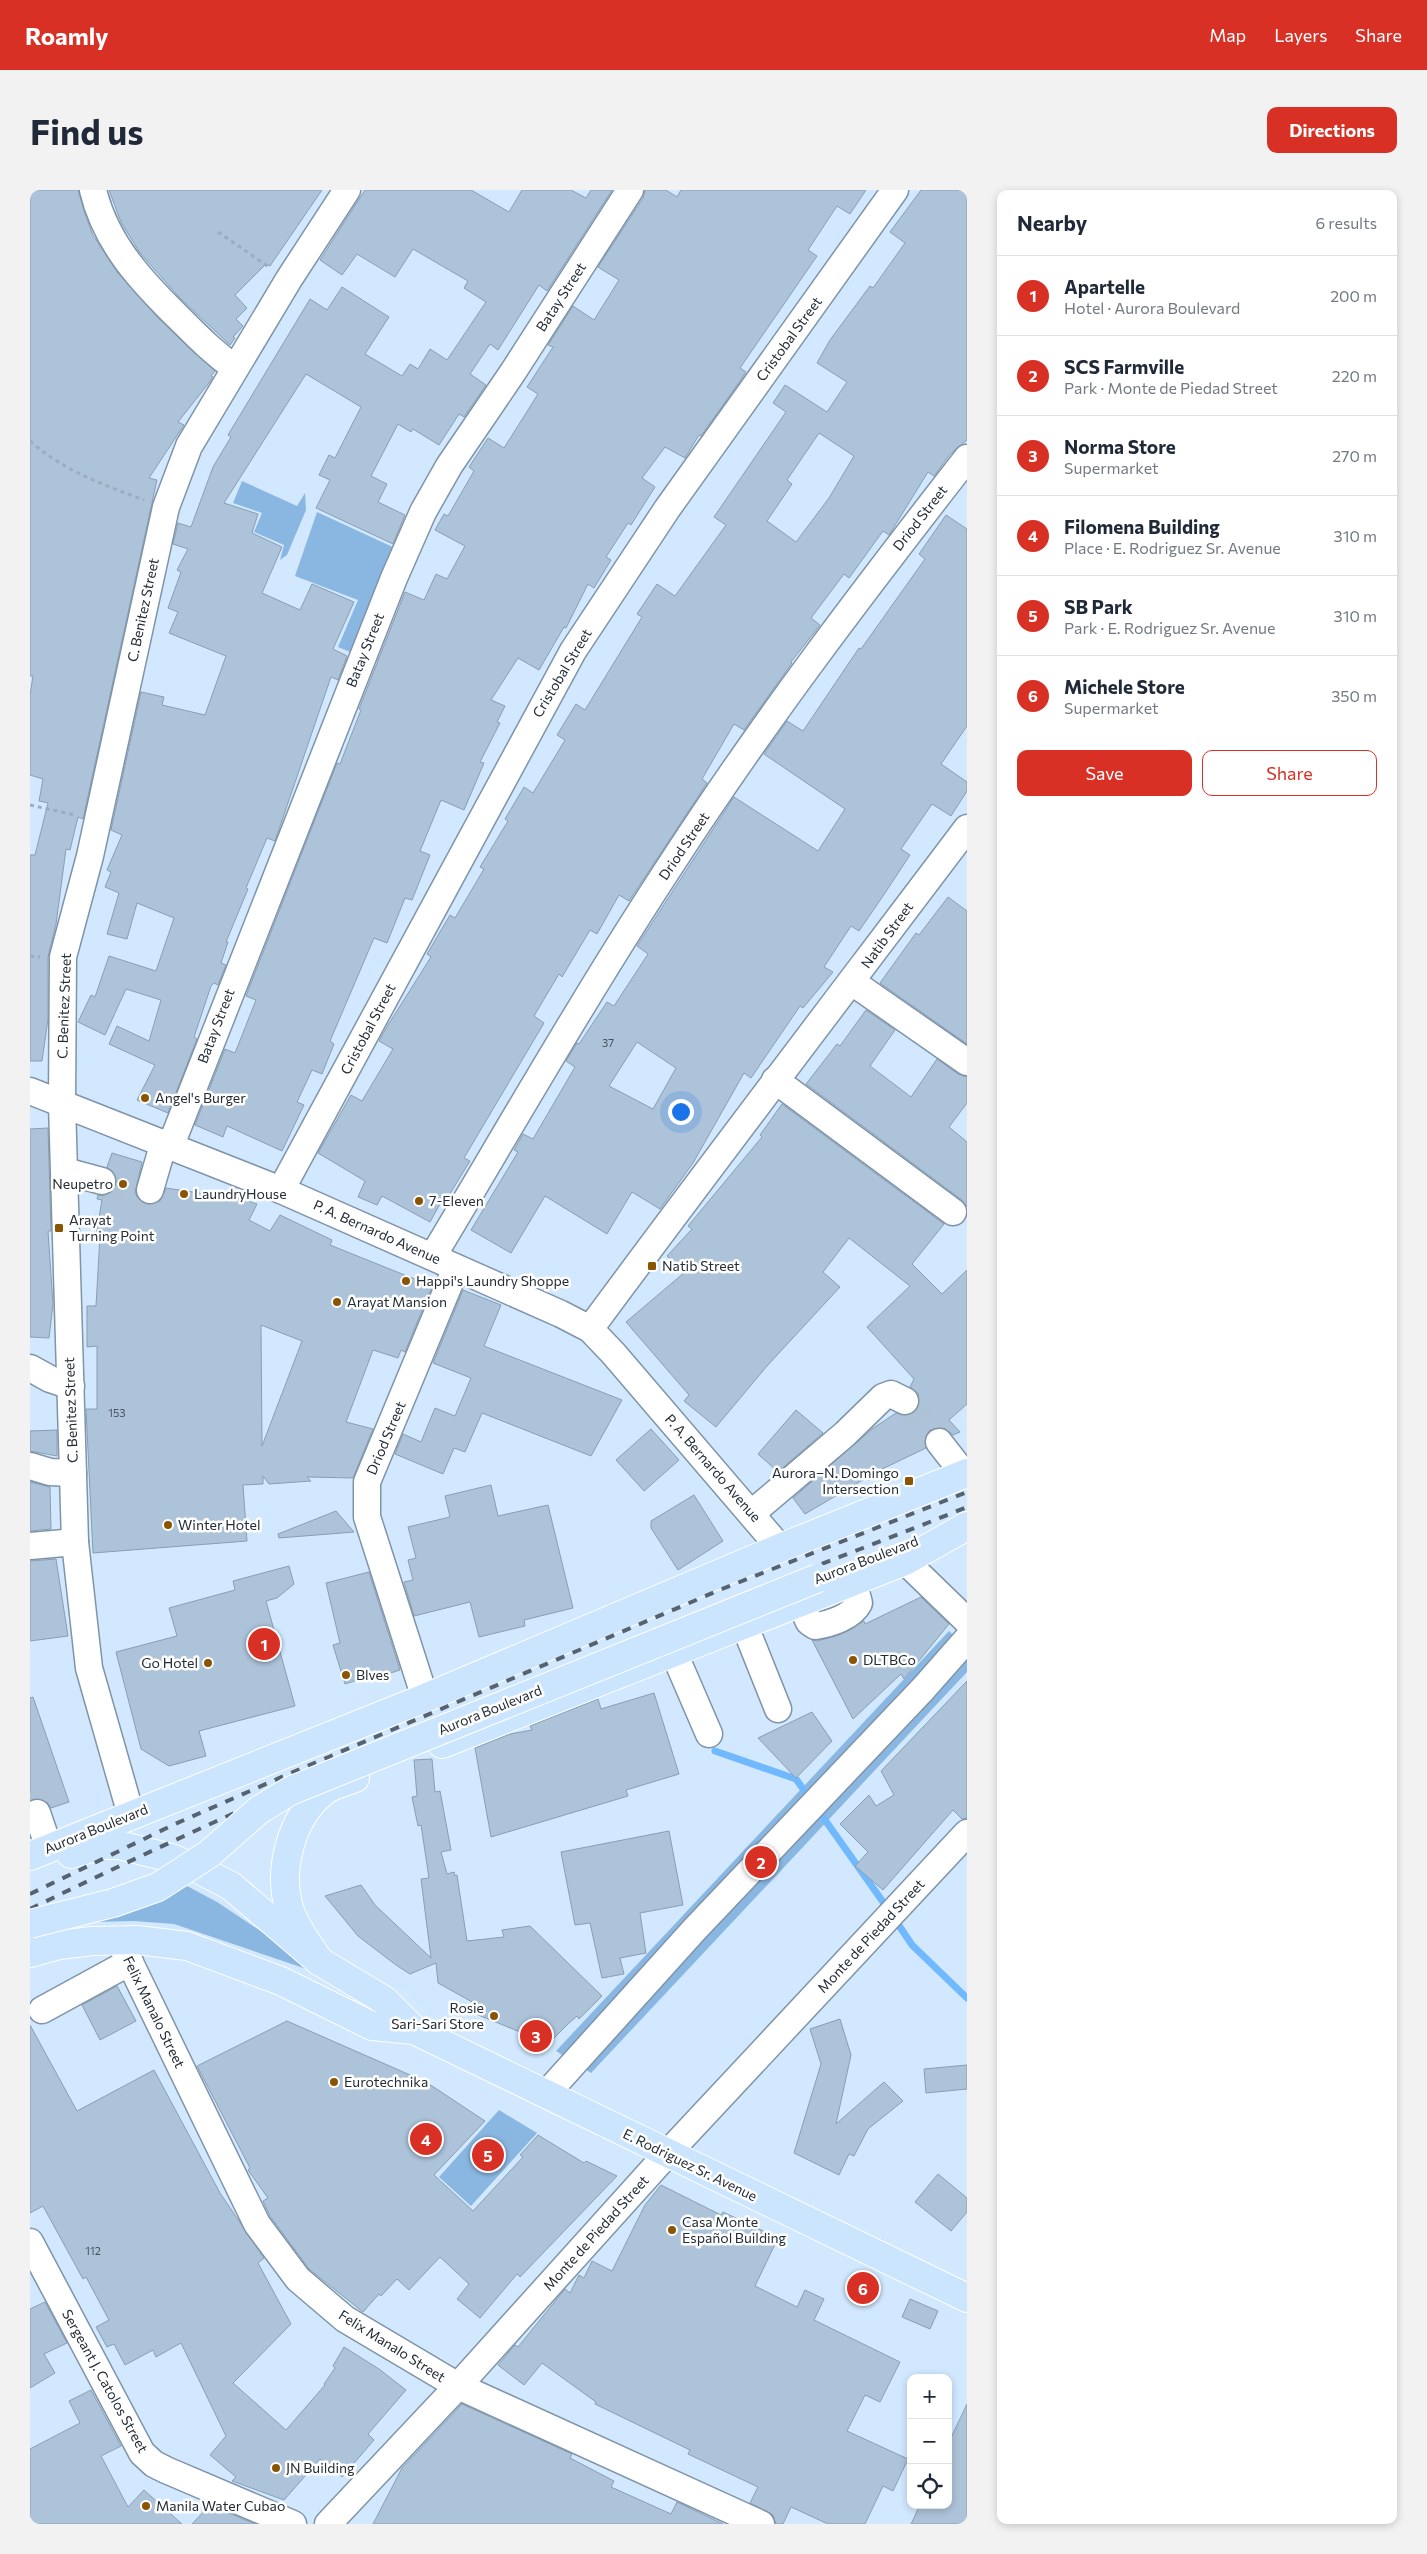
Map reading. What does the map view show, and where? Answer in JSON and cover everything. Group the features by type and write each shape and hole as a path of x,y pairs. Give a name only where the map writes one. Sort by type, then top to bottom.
{"main road":[{"name":"Aurora Boulevard","path":"39,1852 425,1698 780,1548 965,1474"},
{"name":"Aurora Boulevard","path":"30,1924 138,1896 185,1871 231,1837 259,1810 290,1791 897,1546 967,1524"},
{"path":"319,1962 290,1910 285,1882 285,1864 289,1848 298,1827 313,1802 325,1790 905,1560 967,1524"},
{"name":"E. Rodriguez Sr. Avenue","path":"30,1873 82,1849 101,1845 127,1847 171,1858 231,1886 319,1962 384,2000 414,2030 967,2298"},
{"name":"E. Rodriguez Sr. Avenue","path":"30,1953 59,1945 124,1951 187,1946 281,1981 372,2026 414,2030"}],"street":[{"path":"93,190 108,231 145,286 213,353 235,368"},
{"name":"C. Benitez Street","path":"131,1815 90,1668 75,1542 62,1104 63,957 98,820 166,508 189,446 289,279 347,190"},
{"name":"Batay Street","path":"150,1190 394,578 423,512 449,466 513,372 630,190"},
{"name":"Cristobal Street","path":"282,1190 573,651 667,509 895,190"},
{"name":"Driod Street","path":"433,1256 674,860 756,741 881,569 967,458"},
{"name":"Natib Street","path":"590,1329 775,1080 852,982 967,828"},
{"path":"852,982 967,1062"},
{"path":"775,1080 953,1212"},
{"name":"P. A. Bernardo Avenue","path":"30,1091 282,1190 562,1314 590,1329 752,1513 780,1548"},
{"path":"65,1171 102,1181"},
{"name":"Driod Street","path":"425,1698 367,1517 367,1482 456,1268"},
{"path":"30,1368 50,1379 71,1386"},
{"path":"752,1513 845,1434 883,1397 891,1394 905,1401"},
{"path":"939,1442 965,1474"},
{"path":"30,1466 50,1472 73,1473"},
{"path":"30,1546 75,1542"},
{"path":"905,1560 967,1621"},
{"path":"744,1624 778,1709"},
{"path":"547,2093 627,2003 923,1689 967,1638"},
{"path":"674,1653 709,1734"},
{"path":"37,1813 39,1852"},
{"name":"Monte de Piedad Street","path":"328,2524 458,2386 667,2154 967,1833"},
{"path":"42,2010 124,1951"},
{"name":"Felix Manalo Street","path":"124,1951 257,2224 298,2279 345,2319 458,2386 761,2524"},
{"name":"Sergeant J. Catolos Street","path":"30,2242 142,2453 154,2464 166,2470 293,2524"}],"path":[{"path":"218,232 289,279"},
{"path":"30,440 44,453 97,483 166,508"},
{"path":"30,805 98,820"}],"shaded area":[{"path":"242,481 297,506 305,493 306,510 287,555 280,560 284,545 254,532 262,513 233,503"},
{"path":"317,512 397,549 355,654 338,647 358,600 295,576"},
{"path":"949,1631 967,1649 967,1672 591,2073 556,2051"},
{"path":"187,1886 217,1902 330,1977 174,1924 134,1921 92,1922 149,1904"},
{"path":"499,2110 537,2133 471,2206 439,2177"}],"building":[{"path":"30,190 78,190 93,235 117,272 158,318 215,371 208,384 178,422 184,425 149,478 157,480 83,819 78,817 70,850 66,849 56,924 48,957 48,1019 42,1061 30,1061 30,855 35,855 48,803 39,801 43,779 30,775 30,695 33,676 30,676"},
{"path":"109,190 322,190 270,266 266,264 235,295 247,308 236,319 243,326 233,337 235,338 230,345 179,297 140,253 121,222"},
{"path":"365,190 471,190 509,212 522,190 571,190 586,198 591,190 612,190 547,291 539,285 498,350 490,344 470,374 486,385 464,417 459,414 439,445 413,429 411,432 398,424 371,476 387,484 378,502 405,515 393,544 316,508 330,480 319,475 329,455 335,458 361,407 306,374 224,503 258,514 252,533 282,547 262,593 300,610 312,584 354,602 333,649 347,656 338,680 331,677 275,841 267,838 246,888 248,889 226,942 228,942 221,963 226,965 218,985 214,983 211,986 194,1037 197,1039 168,1113 137,1100 155,1065 109,1044 117,1026 149,1041 161,1000 126,989 105,1035 78,1022 91,995 95,997 109,956 156,971 174,918 137,903 127,939 107,934 119,893 105,887 111,872 107,870 122,835 111,830 141,692 164,697 162,705 205,715 226,656 169,633 178,612 168,608 181,572 177,570 188,549 173,544 178,523 191,527 213,467 231,437 228,435 310,299 327,310 342,287 389,317 365,354 402,376 410,364 418,369 430,349 447,360 486,302 464,288 468,281 413,249 395,277 357,254 342,275 320,260"},
{"path":"645,190 666,190 677,197 681,190 866,190 850,214 837,206 808,250 817,256 740,368 746,372 701,436 699,435 685,458 665,447 642,478 655,487 631,525 628,523 606,557 611,560 594,588 588,584 566,628 564,627 539,670 518,658 491,700 505,706 497,722 500,723 480,762 484,763 464,810 441,800 420,851 430,855 412,900 405,898 387,943 374,938 330,1041 334,1044 322,1074 312,1070 297,1102 304,1105 282,1151 227,1126 223,1137 195,1125 225,1049 235,1053 256,1000 246,996 337,763 340,764 361,710 359,709 405,592 424,600 436,574 447,579 465,546 435,530 444,514 448,516 474,471 469,467 488,438 504,448 538,394 527,387 553,347 548,345 573,306 594,320 619,280 598,267 643,198"},
{"path":"921,190 967,190 967,440 950,454 934,476 928,472 889,535 883,531 849,578 844,574 811,618 820,625 791,662 744,730 734,724 702,779 707,783 629,901 619,895 597,934 590,930 562,977 559,974 534,1016 544,1023 464,1158 470,1161 448,1197 445,1195 430,1222 382,1196 377,1205 358,1197 365,1181 318,1153 351,1095 362,1101 393,1049 379,1041 431,957 427,954 450,915 455,918 484,869 480,867 508,821 505,819 524,787 533,793 565,740 557,735 576,704 585,710 642,617 637,614 657,584 675,596 726,525 714,517 786,412 773,403 785,385 827,412 847,382 817,363 830,340 870,286 873,288 905,243 890,232","holes":["819,433 854,456 829,498 796,542 767,521 792,484 787,480"]},
{"path":"946,515 967,529 967,726 941,764 967,782 967,791 951,816 932,804 901,849 910,855 885,893 859,931 851,926 824,967 833,972 803,1008 800,1006 751,1078 744,1073 693,1163 660,1209 632,1192 607,1234 545,1196 511,1253 471,1230 518,1152 514,1150 523,1134 533,1139 575,1067 566,1061 577,1043 579,1044 607,1002 614,1006 648,954 637,946 734,797 818,851 845,809 764,754 787,721 803,731 859,648 861,649 925,559 919,554","holes":["637,1042 676,1068 653,1109 609,1086"]},
{"path":"948,897 967,911 967,1044 880,983 916,933 919,935"},
{"path":"866,1010 895,1030 870,1066 911,1097 937,1059 958,1074 967,1077 967,1103 949,1127 967,1142 967,1207 962,1200 806,1084 837,1044 840,1046"},
{"path":"782,1104 944,1224 912,1264 942,1294 967,1270 967,1404 949,1420 960,1432 953,1435 944,1428 930,1430 925,1437 926,1448 878,1471 805,1514 793,1498 872,1429 896,1413 906,1416 914,1413 919,1407 918,1393 910,1387 914,1379 867,1327 910,1286 849,1238 823,1272 840,1287 767,1366 716,1427 684,1401 689,1395 626,1322 685,1272 667,1256 692,1229 688,1226 762,1137 760,1135"},
{"path":"48,1128 51,1231 48,1231 53,1304 49,1338 30,1337 30,1129"},
{"path":"112,1153 142,1162 135,1193 139,1200 145,1204 153,1205 160,1201 166,1188 220,1196 221,1192 257,1204 249,1220 270,1231 280,1215 332,1240 330,1245 432,1286 405,1352 401,1350 398,1358 373,1350 346,1422 373,1429 353,1478 307,1477 311,1481 269,1484 263,1476 263,1484 243,1485 247,1541 93,1553 86,1409 97,1409 97,1346 87,1347 87,1306 96,1306 100,1236 96,1235 102,1200 97,1199 98,1195 105,1196 112,1192 117,1184 116,1177 107,1167","holes":["261,1325 302,1341 262,1446"]},
{"path":"463,1290 501,1305 484,1346 622,1400 591,1456 482,1413 465,1452 454,1448 443,1474 395,1454 403,1434 421,1442 435,1408 455,1416 471,1378 433,1363"},
{"path":"796,1410 823,1433 778,1472 758,1454"},
{"path":"651,1429 679,1460 644,1491 616,1460"},
{"path":"57,1430 57,1456 30,1451 30,1431"},
{"path":"30,1482 50,1487 51,1529 30,1531"},
{"path":"491,1485 498,1516 548,1505 573,1608 524,1620 525,1626 479,1637 470,1602 414,1616 404,1582 413,1580 408,1560 416,1558 408,1527 450,1517 445,1496"},
{"path":"694,1495 723,1541 678,1570 651,1528 651,1521"},
{"path":"336,1511 354,1532 279,1538 278,1534"},
{"path":"56,1559 68,1636 30,1641 30,1561"},
{"path":"289,1566 294,1584 277,1598 266,1601 295,1706 199,1731 206,1756 169,1766 141,1749 116,1652 177,1636 169,1608 235,1590 233,1581"},
{"path":"369,1572 400,1670 381,1676 380,1673 345,1684 333,1645 340,1643 326,1583"},
{"path":"921,1597 949,1624 904,1679 901,1674 853,1719 812,1640 817,1641 839,1635 864,1621 865,1624"},
{"path":"967,1681 967,1818 962,1819 953,1810 883,1890 855,1866 868,1852 840,1824 869,1795 876,1806 894,1795 881,1771"},
{"path":"654,1693 679,1774 626,1790 628,1796 491,1837 475,1748 510,1734 532,1730 530,1726 598,1699 601,1709"},
{"path":"33,1697 69,1802 51,1808 47,1802 40,1798 30,1800 30,1698"},
{"path":"812,1712 832,1741 796,1778 758,1738"},
{"path":"432,1759 435,1792 440,1791 451,1850 441,1852 447,1874 454,1872 455,1876 457,1875 467,1941 504,1937 502,1930 530,1926 602,1996 579,2019 577,2016 568,2024 544,2048 525,2034 471,2012 474,2003 438,1983 436,1963 410,1974 396,1965 358,1936 325,1896 361,1885 375,1905 431,1958 421,1879 429,1878 421,1825 418,1826 412,1797 417,1796 414,1760"},
{"path":"669,1831 683,1905 640,1913 646,1953 620,1958 624,1974 602,1978 590,1923 575,1925 561,1852"},
{"path":"117,1986 136,2021 100,2040 82,2005"},
{"path":"840,2019 851,2055 836,2124 884,2082 903,2101 868,2129 854,2156 849,2154 839,2175 794,2153 821,2064 810,2029"},
{"path":"287,2021 426,2082 485,2121 434,2175 473,2211 523,2157 520,2155 538,2135 584,2163 586,2161 617,2176 520,2277 517,2274 480,2318 457,2299 469,2284 440,2257 409,2290 397,2279 381,2296 379,2294 363,2312 309,2269 270,2216 263,2201 268,2198 248,2170 250,2168 197,2066"},
{"path":"30,2025 77,2111 154,2070 220,2193 264,2258 258,2263 291,2324 233,2383 286,2430 325,2385 344,2347 379,2369 406,2390 368,2434 374,2440 342,2477 320,2459 284,2500 232,2481 236,2477 210,2455 226,2436 181,2343 156,2357 153,2350 125,2365 114,2344 107,2347 96,2327 109,2320 86,2277 83,2279 43,2206 30,2213"},
{"path":"967,2065 967,2089 926,2093 924,2069"},
{"path":"938,2174 967,2198 967,2212 951,2231 915,2202"},
{"path":"661,2185 721,2215 723,2212 778,2238 755,2286 797,2307 805,2290 824,2299 814,2320 900,2362 880,2402 865,2395 847,2431 907,2459 893,2491 883,2486 865,2524 828,2524 791,2507 783,2524 776,2524 773,2515 750,2503 758,2487 688,2454 690,2450 595,2404 596,2402 542,2363 524,2385 498,2365 515,2345 518,2347 565,2289 570,2293 579,2275 584,2278 592,2261 612,2271 645,2205"},
{"path":"910,2299 938,2311 930,2329 902,2317"},
{"path":"45,2302 67,2343 44,2354 55,2373 30,2388 30,2309"},
{"path":"91,2390 121,2446 101,2456 128,2507 144,2490 182,2524 30,2524 30,2449 80,2423 69,2401"},
{"path":"462,2404 572,2454 570,2458 614,2481 611,2487 671,2514 677,2502 723,2524 373,2524 402,2468"},
{"path":"967,2404 967,2524 911,2524 918,2509 952,2509 952,2436"},
{"path":"210,2505 255,2524 192,2524"}],"waterway":[{"path":"715,1751 796,1779 888,1909"},
{"path":"894,1918 912,1945 967,1998"}],"tunnel":[{"path":"102,1181 142,1196 148,1195 150,1190"},
{"path":"905,1401 939,1442"},
{"path":"30,1793 37,1813"}],"railway":[{"path":"30,1894 175,1824 284,1776 722,1589 967,1492"},
{"path":"30,1909 205,1826 382,1747 738,1597 967,1507"}],"place":[{"name":"Angel's Burger","path":"145,1098"},
{"name":"Neupetro","path":"123,1184"},
{"name":"LaundryHouse","path":"184,1194"},
{"name":"7-Eleven","path":"419,1201"},
{"name":"Arayat Turning Point","path":"59,1228"},
{"name":"Natib Street","path":"652,1266"},
{"name":"Happi's Laundry Shoppe","path":"406,1281"},
{"name":"Arayat Mansion","path":"337,1302"},
{"name":"Aurora–N. Domingo Intersection","path":"909,1481"},
{"name":"Winter Hotel","path":"168,1525"},
{"name":"Apartelle","path":"264,1644"},
{"name":"DLTBCo","path":"853,1660"},
{"name":"Go Hotel","path":"208,1663"},
{"name":"Blves","path":"346,1675"},
{"name":"SCS Farmville","path":"761,1862"},
{"name":"Rosie Sari-Sari Store","path":"494,2016"},
{"name":"Norma Store","path":"536,2036"},
{"name":"Eurotechnika","path":"334,2082"},
{"name":"Filomena Building","path":"426,2139"},
{"name":"SB Park","path":"488,2155"},
{"name":"Casa Monte Español Building","path":"672,2230"},
{"name":"Michele Store","path":"863,2288"},
{"name":"JN Building","path":"276,2468"},
{"name":"Manila Water Cubao","path":"146,2506"}]}
